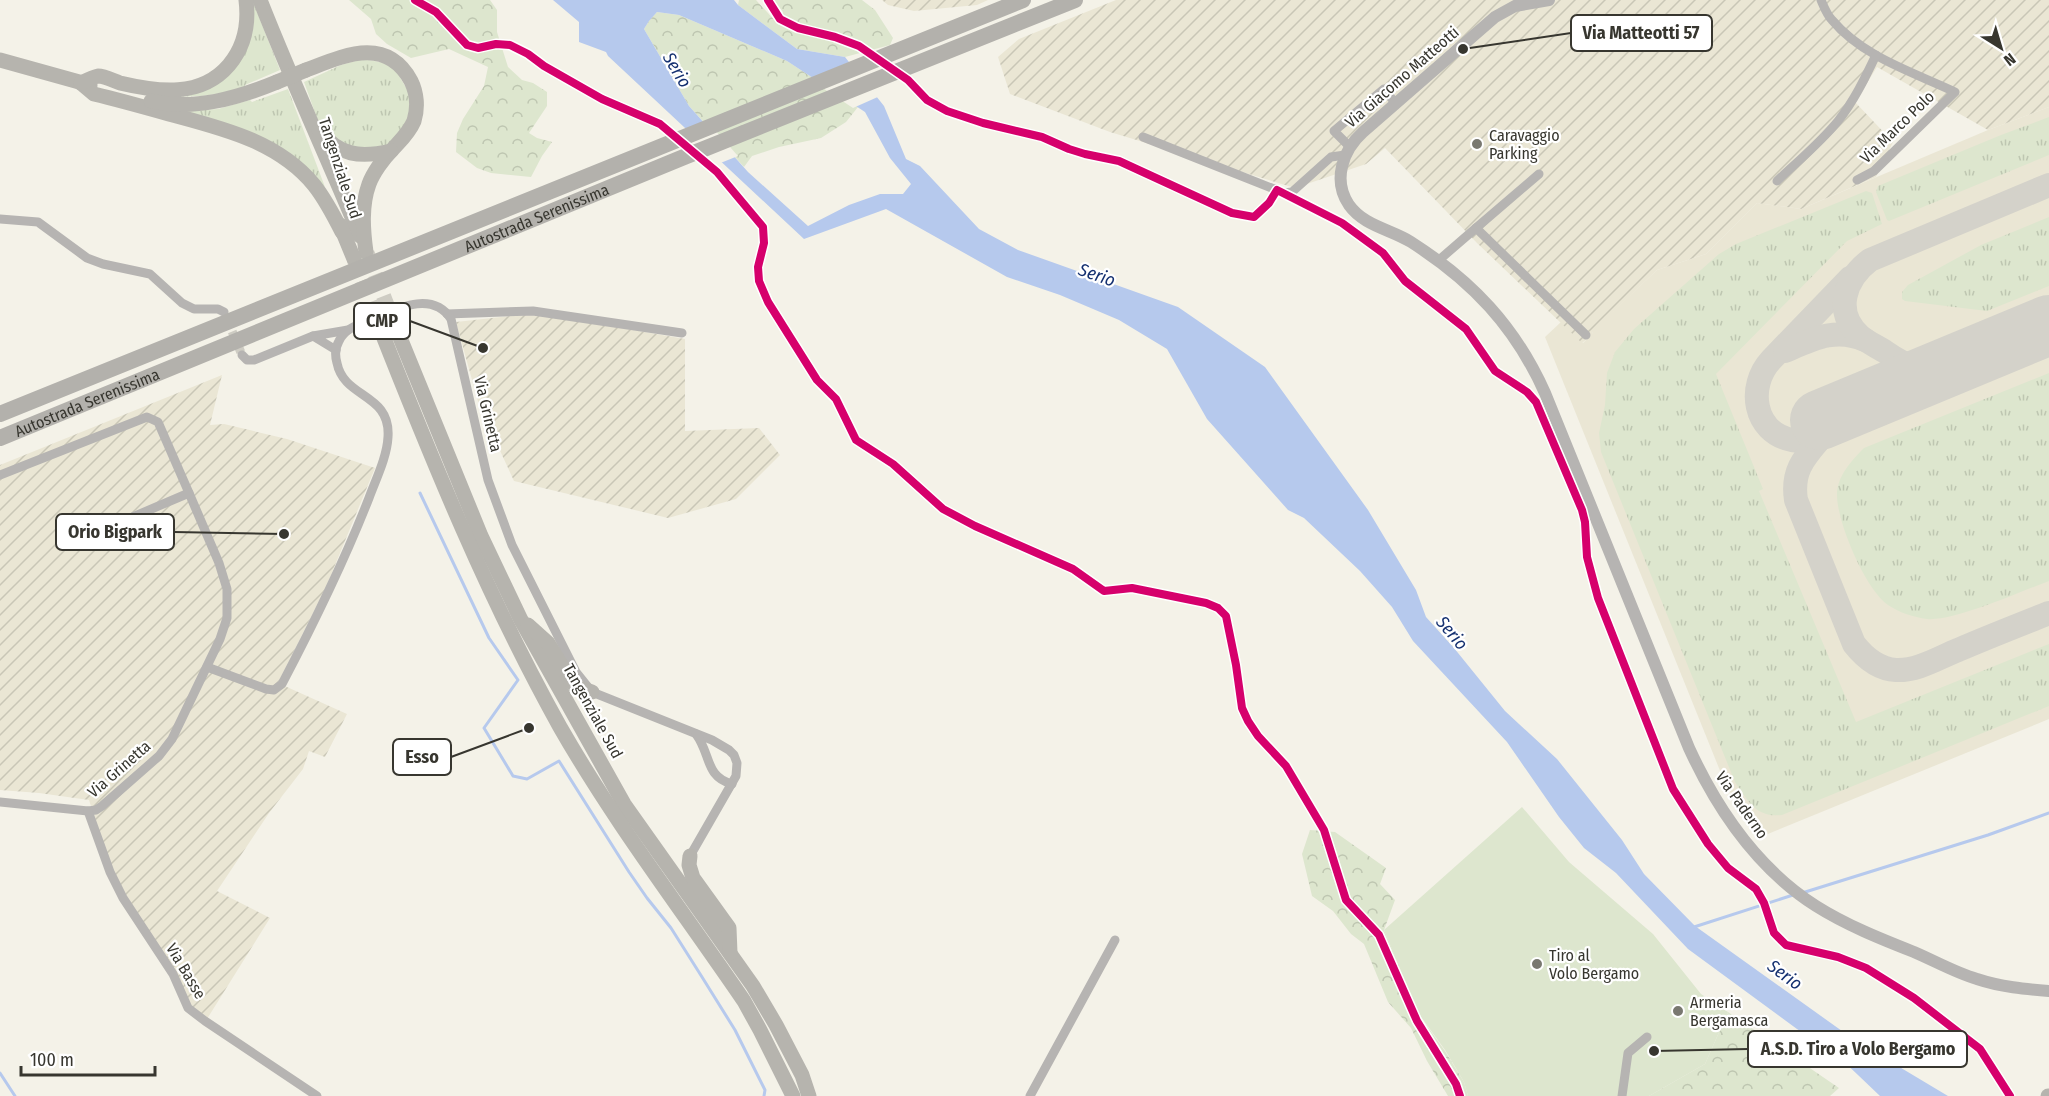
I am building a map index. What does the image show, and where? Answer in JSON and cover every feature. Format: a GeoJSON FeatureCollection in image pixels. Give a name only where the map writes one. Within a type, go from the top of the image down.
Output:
{"type":"FeatureCollection","features":[{"type":"Feature","properties":{"kind":"highway"},"geometry":{"type":"LineString","coordinates":[[81,83],[98,76],[136,86],[183,90],[206,83],[222,72],[237,55],[242,45],[248,16],[246,0]]}},
{"type":"Feature","properties":{"kind":"highway","name":"Tangenziale Sud"},"geometry":{"type":"LineString","coordinates":[[260,0],[295,88],[337,181],[360,256]]}},
{"type":"Feature","properties":{"kind":"highway","name":"Autostrada Serenissima"},"geometry":{"type":"LineString","coordinates":[[0,414],[1023,0]]}},
{"type":"Feature","properties":{"kind":"highway","name":"Autostrada Serenissima"},"geometry":{"type":"LineString","coordinates":[[0,438],[684,157],[1075,0]]}},
{"type":"Feature","properties":{"kind":"highway"},"geometry":{"type":"LineString","coordinates":[[0,60],[156,102],[183,104],[228,99],[252,92],[355,53],[382,54],[401,66],[413,85],[416,111],[409,131],[391,150],[373,176],[366,195],[360,256]]}},
{"type":"Feature","properties":{"kind":"highway"},"geometry":{"type":"LineString","coordinates":[[81,83],[94,94],[206,124],[240,135],[269,148],[287,160],[313,184],[325,200],[342,232]]}},
{"type":"Feature","properties":{"kind":"highway"},"geometry":{"type":"LineString","coordinates":[[295,88],[319,130],[337,148],[358,154],[379,154],[391,150]]}},
{"type":"Feature","properties":{"kind":"highway","name":"Tangenziale Sud"},"geometry":{"type":"LineString","coordinates":[[295,88],[342,232],[360,256]]}},
{"type":"Feature","properties":{"kind":"highway","name":"Tangenziale Sud"},"geometry":{"type":"LineString","coordinates":[[790,1094],[744,1001],[618,821],[561,727],[529,668],[466,537],[385,320],[521,620],[624,804],[753,986],[776,1024],[802,1075],[809,1096]]}},
{"type":"Feature","properties":{"kind":"highway"},"geometry":{"type":"LineString","coordinates":[[521,620],[548,643],[575,686],[592,692]]}},
{"type":"Feature","properties":{"kind":"highway"},"geometry":{"type":"LineString","coordinates":[[690,856],[689,865],[693,878],[729,928],[730,953]]}},
{"type":"Feature","properties":{"kind":"street","name":"Via Giacomo Matteotti"},"geometry":{"type":"LineString","coordinates":[[1143,136],[1284,193],[1292,192],[1331,158],[1347,151],[1363,132],[1495,17],[1515,6],[1549,0]]}},
{"type":"Feature","properties":{"kind":"street"},"geometry":{"type":"LineString","coordinates":[[1777,181],[1838,121],[1856,96],[1876,56],[1857,45],[1831,19],[1821,0]]}},
{"type":"Feature","properties":{"kind":"street","name":"Via Marco Polo"},"geometry":{"type":"LineString","coordinates":[[1857,180],[1874,171],[1955,92],[1876,56]]}},
{"type":"Feature","properties":{"kind":"street"},"geometry":{"type":"LineString","coordinates":[[1396,104],[1384,89],[1334,131],[1347,151],[1342,164],[1343,195],[1355,212],[1366,221],[1406,239],[1439,260],[1539,174]]}},
{"type":"Feature","properties":{"kind":"street"},"geometry":{"type":"LineString","coordinates":[[0,219],[34,221],[43,224],[87,258],[103,264],[150,274],[190,308],[218,309],[224,312]]}},
{"type":"Feature","properties":{"kind":"street"},"geometry":{"type":"LineString","coordinates":[[1476,228],[1586,335]]}},
{"type":"Feature","properties":{"kind":"street","name":"Via Paderno"},"geometry":{"type":"LineString","coordinates":[[1439,260],[1490,305],[1514,336],[1536,373],[1689,748],[1706,783],[1752,849],[1791,888],[1814,904],[1855,926],[1961,974],[2000,985],[2049,991]]}},
{"type":"Feature","properties":{"kind":"street"},"geometry":{"type":"LineString","coordinates":[[242,355],[247,360],[254,360],[313,336],[348,330],[412,304],[432,305],[447,314],[533,310],[682,333]]}},
{"type":"Feature","properties":{"kind":"street","name":"Via Grinetta"},"geometry":{"type":"LineString","coordinates":[[447,314],[451,319],[488,480],[512,545],[576,672],[592,692]]}},
{"type":"Feature","properties":{"kind":"street"},"geometry":{"type":"LineString","coordinates":[[207,667],[266,689],[274,690],[280,686],[330,590],[362,516],[384,459],[388,427],[385,416],[378,405],[349,385],[342,378],[338,369],[336,350],[338,342],[348,330]]}},
{"type":"Feature","properties":{"kind":"street"},"geometry":{"type":"LineString","coordinates":[[313,336],[336,350]]}},
{"type":"Feature","properties":{"kind":"street","name":"Via Grinetta"},"geometry":{"type":"LineString","coordinates":[[0,475],[147,417],[158,422],[219,563],[227,589],[227,618],[220,639],[172,739],[159,756],[96,810],[0,802]]}},
{"type":"Feature","properties":{"kind":"street"},"geometry":{"type":"LineString","coordinates":[[88,536],[189,493]]}},
{"type":"Feature","properties":{"kind":"street"},"geometry":{"type":"LineString","coordinates":[[592,692],[712,740],[734,755],[738,770],[732,784],[690,856]]}},
{"type":"Feature","properties":{"kind":"street"},"geometry":{"type":"LineString","coordinates":[[694,733],[704,747],[712,772],[717,778],[732,784]]}},
{"type":"Feature","properties":{"kind":"street","name":"Via Basse"},"geometry":{"type":"LineString","coordinates":[[88,811],[110,872],[123,898],[172,974],[188,1008],[317,1096]]}},
{"type":"Feature","properties":{"kind":"street"},"geometry":{"type":"LineString","coordinates":[[1030,1096],[1115,940]]}},
{"type":"Feature","properties":{"kind":"street"},"geometry":{"type":"LineString","coordinates":[[1622,1096],[1628,1053],[1647,1036]]}},
{"type":"Feature","properties":{"kind":"shaded area"},"geometry":{"type":"Polygon","coordinates":[[[882,0],[988,0],[977,5],[914,11],[888,5],[882,0]]]}},
{"type":"Feature","properties":{"kind":"shaded area"},"geometry":{"type":"Polygon","coordinates":[[[1116,0],[2049,0],[2049,107],[1988,130],[1877,67],[1855,102],[1893,142],[1876,177],[1801,209],[1757,203],[1706,254],[1657,270],[1582,343],[1477,243],[1385,148],[1366,164],[1295,188],[1110,132],[1010,94],[998,57],[1019,39],[1116,0]]]}},
{"type":"Feature","properties":{"kind":"shaded area"},"geometry":{"type":"Polygon","coordinates":[[[2049,107],[2049,719],[1763,836],[1727,788],[1545,337],[1561,322],[1583,343],[1593,333],[1591,332],[1657,270],[1706,254],[1757,203],[1801,209],[1988,130],[2049,107]]]}},
{"type":"Feature","properties":{"kind":"shaded area"},"geometry":{"type":"Polygon","coordinates":[[[536,313],[685,339],[685,431],[759,428],[780,455],[736,499],[668,518],[514,481],[479,405],[456,322],[536,313]]]}},
{"type":"Feature","properties":{"kind":"shaded area"},"geometry":{"type":"Polygon","coordinates":[[[222,375],[210,425],[224,424],[287,439],[375,468],[326,587],[278,683],[347,714],[325,757],[309,751],[303,769],[269,813],[217,891],[270,918],[207,1019],[191,1005],[112,871],[89,800],[0,790],[0,465],[222,375]]]}},
{"type":"Feature","properties":{"kind":"green space"},"geometry":{"type":"Polygon","coordinates":[[[349,0],[490,0],[497,10],[497,32],[508,67],[522,80],[533,83],[547,92],[547,106],[529,133],[552,142],[531,177],[491,173],[477,168],[456,152],[457,133],[484,86],[488,67],[449,49],[411,58],[387,44],[376,34],[371,19],[349,0]]]}},
{"type":"Feature","properties":{"kind":"green space"},"geometry":{"type":"Polygon","coordinates":[[[739,0],[756,0],[779,25],[783,12],[774,0],[862,0],[875,10],[893,38],[890,45],[845,57],[797,49],[738,5],[739,0]]]}},
{"type":"Feature","properties":{"kind":"green space"},"geometry":{"type":"Polygon","coordinates":[[[253,2],[280,70],[245,85],[245,88],[210,95],[174,96],[225,75],[253,2]]]}},
{"type":"Feature","properties":{"kind":"green space"},"geometry":{"type":"Polygon","coordinates":[[[657,12],[679,15],[787,61],[858,107],[846,122],[821,138],[779,147],[752,156],[744,167],[689,106],[644,29],[657,12]]]}},
{"type":"Feature","properties":{"kind":"green space"},"geometry":{"type":"Polygon","coordinates":[[[363,59],[385,63],[395,69],[408,91],[411,106],[404,128],[386,146],[356,151],[324,131],[304,82],[341,65],[363,59]]]}},
{"type":"Feature","properties":{"kind":"green space"},"geometry":{"type":"Polygon","coordinates":[[[288,89],[325,187],[315,178],[183,111],[218,109],[250,100],[252,102],[288,89]]]}},
{"type":"Feature","properties":{"kind":"green space"},"geometry":{"type":"Polygon","coordinates":[[[2049,117],[2049,155],[1887,220],[1876,192],[1878,186],[2049,117]]]}},
{"type":"Feature","properties":{"kind":"green space"},"geometry":{"type":"Polygon","coordinates":[[[1866,191],[1872,193],[1882,224],[1847,241],[1716,374],[1763,489],[1759,491],[1856,722],[2049,644],[2049,706],[1782,815],[1766,814],[1754,807],[1735,782],[1601,452],[1599,433],[1605,405],[1607,373],[1615,352],[1634,329],[1719,254],[1736,244],[1866,191]]]}},
{"type":"Feature","properties":{"kind":"green space"},"geometry":{"type":"Polygon","coordinates":[[[2049,217],[2049,286],[1987,311],[1902,299],[1902,292],[1908,285],[1981,245],[2049,217]]]}},
{"type":"Feature","properties":{"kind":"green space"},"geometry":{"type":"Polygon","coordinates":[[[2049,373],[2049,581],[1970,611],[1939,619],[1912,616],[1888,605],[1870,585],[1854,554],[1842,521],[1837,495],[1846,469],[1864,448],[2049,373]]]}},
{"type":"Feature","properties":{"kind":"green space","name":"Tiro al Volo Bergamo"},"geometry":{"type":"Polygon","coordinates":[[[1522,807],[1569,862],[1653,934],[1701,994],[1728,1012],[1705,1064],[1649,1096],[1468,1096],[1464,1082],[1445,1050],[1419,1014],[1384,930],[1522,807]]]}},
{"type":"Feature","properties":{"kind":"green space"},"geometry":{"type":"Polygon","coordinates":[[[1310,830],[1335,832],[1386,868],[1380,884],[1395,900],[1384,930],[1422,1019],[1464,1082],[1468,1096],[1448,1096],[1411,1028],[1388,1002],[1364,944],[1351,934],[1333,911],[1312,896],[1302,854],[1310,830]]]}},
{"type":"Feature","properties":{"kind":"green space"},"geometry":{"type":"Polygon","coordinates":[[[1728,1012],[1839,1088],[1830,1096],[1649,1096],[1705,1064],[1728,1012]]]}},
{"type":"Feature","properties":{"kind":"water"},"geometry":{"type":"Polygon","coordinates":[[[553,0],[734,0],[797,49],[845,57],[884,106],[906,159],[920,166],[979,229],[1018,250],[1178,307],[1265,367],[1368,510],[1416,590],[1426,617],[1505,711],[1557,759],[1622,840],[1644,874],[1695,926],[1856,1041],[1948,1096],[1880,1096],[1837,1055],[1797,1029],[1688,949],[1616,873],[1584,848],[1559,817],[1507,742],[1413,641],[1392,607],[1360,571],[1304,518],[1288,510],[1207,419],[1167,349],[1119,320],[1060,295],[1007,277],[886,209],[804,239],[606,52],[579,42],[579,22],[553,0]],[[657,12],[644,29],[689,106],[748,172],[808,226],[849,205],[880,194],[903,194],[911,184],[890,158],[865,112],[787,61],[679,15],[657,12]]]}},
{"type":"Feature","properties":{"kind":"pier"},"geometry":{"type":"Polygon","coordinates":[[[852,61],[880,96],[853,108],[809,79],[852,61]]]}},
{"type":"Feature","properties":{"kind":"pier"},"geometry":{"type":"Polygon","coordinates":[[[707,121],[738,156],[718,164],[684,131],[707,121]]]}},
{"type":"Feature","properties":{"kind":"waterway"},"geometry":{"type":"LineString","coordinates":[[420,493],[489,638],[518,680],[484,728],[513,776],[527,779],[559,761],[629,872],[671,928],[735,1030],[765,1090],[764,1096]]}},
{"type":"Feature","properties":{"kind":"waterway"},"geometry":{"type":"LineString","coordinates":[[1802,893],[1988,835],[2049,813]]}},
{"type":"Feature","properties":{"kind":"waterway"},"geometry":{"type":"LineString","coordinates":[[1694,927],[1793,895]]}},
{"type":"Feature","properties":{"kind":"waterway"},"geometry":{"type":"LineString","coordinates":[[0,1073],[15,1096]]}},
{"type":"Feature","properties":{"kind":"taxiway"},"geometry":{"type":"LineString","coordinates":[[1945,367],[1924,369],[1913,367],[1860,336],[1852,327],[1845,306],[1849,286],[1854,277],[1870,260],[2049,185]]}},
{"type":"Feature","properties":{"kind":"taxiway"},"geometry":{"type":"LineString","coordinates":[[1850,278],[1763,371],[1757,395],[1758,407],[1769,428],[1792,440],[1812,439],[1820,436],[1847,413],[1924,382]]}},
{"type":"Feature","properties":{"kind":"taxiway"},"geometry":{"type":"LineString","coordinates":[[1785,351],[1825,336],[1844,335],[1865,340]]}},
{"type":"Feature","properties":{"kind":"taxiway"},"geometry":{"type":"LineString","coordinates":[[1826,432],[1798,470],[1796,500],[1854,644],[1867,658],[1889,669],[1904,670],[1928,663],[2049,613]]}},
{"type":"Feature","properties":{"kind":"runway"},"geometry":{"type":"LineString","coordinates":[[1820,420],[2049,325]]}},
{"type":"Feature","properties":{"kind":"tunnel"},"geometry":{"type":"LineString","coordinates":[[367,253],[392,318]]}},
{"type":"Feature","properties":{"kind":"tunnel"},"geometry":{"type":"LineString","coordinates":[[354,259],[378,323]]}},
{"type":"Feature","properties":{"kind":"tunnel"},"geometry":{"type":"LineString","coordinates":[[227,319],[242,355]]}},
{"type":"Feature","properties":{"kind":"cycle path"},"geometry":{"type":"LineString","coordinates":[[415,0],[436,12],[467,45],[478,48],[496,44],[510,45],[602,99],[660,124],[717,172],[763,227],[764,243],[758,267],[759,281],[768,302],[817,380],[836,399],[856,440],[893,464],[943,509],[975,526],[1073,569],[1104,591],[1132,588],[1206,603],[1218,608],[1226,616],[1242,708],[1248,721],[1258,736],[1286,766],[1324,830],[1346,900],[1379,935],[1417,1021],[1456,1084],[1460,1096]]}},
{"type":"Feature","properties":{"kind":"cycle path"},"geometry":{"type":"LineString","coordinates":[[768,0],[780,19],[798,28],[835,37],[859,46],[908,80],[927,100],[947,111],[983,123],[1042,137],[1085,154],[1119,161],[1232,213],[1254,217],[1269,203],[1277,190],[1342,223],[1383,253],[1405,281],[1466,329],[1495,371],[1527,392],[1536,402],[1582,510],[1587,557],[1598,598],[1673,789],[1708,844],[1728,868],[1756,889],[1764,903],[1774,933],[1786,945],[1838,957],[1866,968],[1914,998],[1980,1049],[2010,1096]]}},
{"type":"Feature","properties":{"kind":"place","name":"Via Matteotti 57"},"geometry":{"type":"Point","coordinates":[1463,49]}},
{"type":"Feature","properties":{"kind":"place","name":"Caravaggio Parking"},"geometry":{"type":"Point","coordinates":[1477,144]}},
{"type":"Feature","properties":{"kind":"place","name":"CMP"},"geometry":{"type":"Point","coordinates":[483,348]}},
{"type":"Feature","properties":{"kind":"place","name":"Orio Bigpark"},"geometry":{"type":"Point","coordinates":[284,534]}},
{"type":"Feature","properties":{"kind":"place","name":"Esso"},"geometry":{"type":"Point","coordinates":[529,728]}},
{"type":"Feature","properties":{"kind":"place","name":"Tiro al Volo Bergamo"},"geometry":{"type":"Point","coordinates":[1537,964]}},
{"type":"Feature","properties":{"kind":"place","name":"Armeria Bergamasca"},"geometry":{"type":"Point","coordinates":[1678,1011]}},
{"type":"Feature","properties":{"kind":"place","name":"A.S.D. Tiro a Volo Bergamo"},"geometry":{"type":"Point","coordinates":[1654,1051]}},
{"type":"Feature","properties":{"kind":"water label","name":"Serio"},"geometry":{"type":"Point","coordinates":[677,70]}},
{"type":"Feature","properties":{"kind":"water label","name":"Serio"},"geometry":{"type":"Point","coordinates":[1097,275]}},
{"type":"Feature","properties":{"kind":"water label","name":"Serio"},"geometry":{"type":"Point","coordinates":[1452,633]}},
{"type":"Feature","properties":{"kind":"water label","name":"Serio"},"geometry":{"type":"Point","coordinates":[1785,975]}}]}
